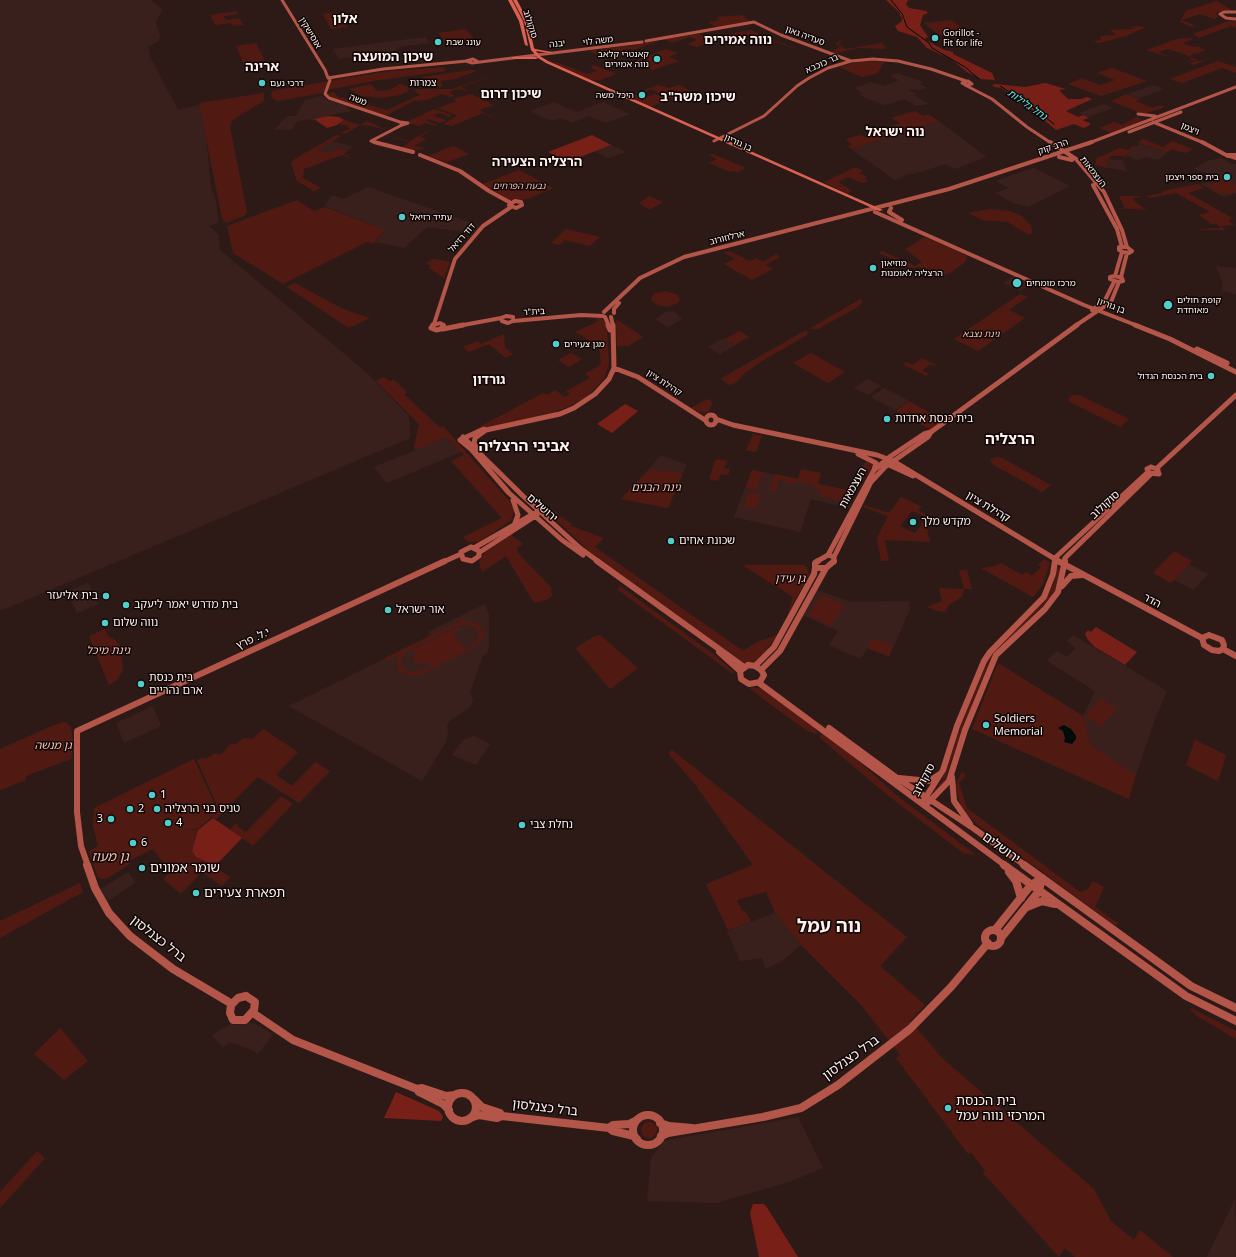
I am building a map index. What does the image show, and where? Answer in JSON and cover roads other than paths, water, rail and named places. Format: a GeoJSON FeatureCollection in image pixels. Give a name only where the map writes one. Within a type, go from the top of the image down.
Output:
{"type":"FeatureCollection","features":[{"type":"Feature","properties":{"kind":"main road","name":"סוקולוב"},"geometry":{"type":"LineString","coordinates":[[516,0],[526,21],[535,54]]}},
{"type":"Feature","properties":{"kind":"main road","name":"סוקולוב"},"geometry":{"type":"LineString","coordinates":[[509,2],[521,20],[535,54]]}},
{"type":"Feature","properties":{"kind":"main road"},"geometry":{"type":"LineString","coordinates":[[513,58],[550,52]]}},
{"type":"Feature","properties":{"kind":"main road"},"geometry":{"type":"LineString","coordinates":[[523,55],[535,54]]}},
{"type":"Feature","properties":{"kind":"main road","name":"בן גוריון"},"geometry":{"type":"LineString","coordinates":[[535,54],[584,79],[711,135],[870,210],[877,210]]}},
{"type":"Feature","properties":{"kind":"main road","name":"בן גוריון"},"geometry":{"type":"LineString","coordinates":[[535,54],[591,86],[726,142],[877,210]]}},
{"type":"Feature","properties":{"kind":"main road"},"geometry":{"type":"LineString","coordinates":[[584,79],[602,82],[610,91]]}},
{"type":"Feature","properties":{"kind":"street","name":"אוסישקין"},"geometry":{"type":"LineString","coordinates":[[282,0],[326,74],[333,79]]}},
{"type":"Feature","properties":{"kind":"street"},"geometry":{"type":"LineString","coordinates":[[1236,12],[1224,12],[1220,14],[1224,17],[1236,19]]}},
{"type":"Feature","properties":{"kind":"street","name":"סעדיה גאון"},"geometry":{"type":"LineString","coordinates":[[640,41],[655,40],[754,22],[781,35],[851,61]]}},
{"type":"Feature","properties":{"kind":"street","name":"משה לוי"},"geometry":{"type":"LineString","coordinates":[[535,54],[640,41]]}},
{"type":"Feature","properties":{"kind":"street","name":"יבנה"},"geometry":{"type":"LineString","coordinates":[[550,52],[640,41]]}},
{"type":"Feature","properties":{"kind":"street"},"geometry":{"type":"LineString","coordinates":[[477,61],[523,55]]}},
{"type":"Feature","properties":{"kind":"street"},"geometry":{"type":"LineString","coordinates":[[326,74],[333,79],[403,68],[513,58]]}},
{"type":"Feature","properties":{"kind":"street","name":"בר כוכבא"},"geometry":{"type":"LineString","coordinates":[[718,139],[764,116],[797,86],[828,68],[851,61],[873,59],[898,61],[931,69],[954,78],[976,89],[1005,108],[1027,127],[1067,154]]}},
{"type":"Feature","properties":{"kind":"street","name":"משה"},"geometry":{"type":"LineString","coordinates":[[333,79],[325,94],[329,98],[401,123],[371,141],[413,152],[413,155],[420,155],[460,171],[511,205]]}},
{"type":"Feature","properties":{"kind":"street","name":"בר כוכבא"},"geometry":{"type":"LineString","coordinates":[[964,83],[971,82],[976,89]]}},
{"type":"Feature","properties":{"kind":"street","name":"הרב קוק"},"geometry":{"type":"LineString","coordinates":[[877,210],[890,209],[941,195],[1060,158],[1149,120],[1236,87]]}},
{"type":"Feature","properties":{"kind":"street","name":"הרב קוק"},"geometry":{"type":"LineString","coordinates":[[877,210],[1067,154],[1155,123],[1236,91]]}},
{"type":"Feature","properties":{"kind":"street"},"geometry":{"type":"LineString","coordinates":[[1138,114],[1153,116],[1170,112]]}},
{"type":"Feature","properties":{"kind":"street","name":"ויצמן"},"geometry":{"type":"LineString","coordinates":[[1149,120],[1235,157]]}},
{"type":"Feature","properties":{"kind":"street"},"geometry":{"type":"LineString","coordinates":[[1162,120],[1162,124],[1165,127]]}},
{"type":"Feature","properties":{"kind":"street"},"geometry":{"type":"LineString","coordinates":[[1148,125],[1165,127]]}},
{"type":"Feature","properties":{"kind":"street","name":"ויצמן"},"geometry":{"type":"LineString","coordinates":[[1219,150],[1228,156],[1229,154],[1235,157]]}},
{"type":"Feature","properties":{"kind":"street","name":"העצמאות"},"geometry":{"type":"LineString","coordinates":[[1067,154],[1098,192],[1117,229],[1124,250]]}},
{"type":"Feature","properties":{"kind":"street","name":"העצמאות"},"geometry":{"type":"LineString","coordinates":[[1067,154],[1080,163],[1104,192],[1122,230],[1124,250]]}},
{"type":"Feature","properties":{"kind":"street"},"geometry":{"type":"LineString","coordinates":[[1060,158],[1072,160]]}},
{"type":"Feature","properties":{"kind":"street","name":"דוד רזיאל"},"geometry":{"type":"LineString","coordinates":[[443,326],[433,330],[431,327],[438,316],[454,259],[474,235],[490,220],[511,205]]}},
{"type":"Feature","properties":{"kind":"street","name":"בן גוריון"},"geometry":{"type":"LineString","coordinates":[[890,209],[902,220]]}},
{"type":"Feature","properties":{"kind":"street","name":"ארלוזורוב"},"geometry":{"type":"LineString","coordinates":[[604,314],[640,278],[684,257],[870,210]]}},
{"type":"Feature","properties":{"kind":"street","name":"ארלוזורוב"},"geometry":{"type":"LineString","coordinates":[[612,315],[614,309],[639,283],[654,274],[687,259],[877,210]]}},
{"type":"Feature","properties":{"kind":"street","name":"בן גוריון"},"geometry":{"type":"LineString","coordinates":[[877,210],[951,241],[979,256],[987,256],[1098,308],[1166,334],[1234,367]]}},
{"type":"Feature","properties":{"kind":"street","name":"בן גוריון"},"geometry":{"type":"LineString","coordinates":[[877,210],[941,241],[979,256],[1160,335],[1236,372]]}},
{"type":"Feature","properties":{"kind":"street","name":"בן גוריון"},"geometry":{"type":"LineString","coordinates":[[941,241],[951,241]]}},
{"type":"Feature","properties":{"kind":"street"},"geometry":{"type":"LineString","coordinates":[[1115,276],[1124,250]]}},
{"type":"Feature","properties":{"kind":"street"},"geometry":{"type":"LineString","coordinates":[[1120,277],[1115,276],[1110,278],[1117,282],[1123,281],[1120,277],[1124,250]]}},
{"type":"Feature","properties":{"kind":"street","name":"העצמאות"},"geometry":{"type":"LineString","coordinates":[[831,556],[877,471],[899,454],[928,437],[931,432],[1098,308],[1111,302],[1117,282]]}},
{"type":"Feature","properties":{"kind":"street"},"geometry":{"type":"LineString","coordinates":[[463,438],[478,430],[558,412],[573,406],[592,393],[606,379],[611,368],[610,330],[604,314]]}},
{"type":"Feature","properties":{"kind":"street","name":"בית\"ר"},"geometry":{"type":"LineString","coordinates":[[513,319],[604,314],[612,315]]}},
{"type":"Feature","properties":{"kind":"street"},"geometry":{"type":"LineString","coordinates":[[605,384],[614,368],[614,329],[612,315]]}},
{"type":"Feature","properties":{"kind":"street"},"geometry":{"type":"LineString","coordinates":[[438,316],[443,326],[459,326],[501,320],[508,316],[513,319]]}},
{"type":"Feature","properties":{"kind":"street"},"geometry":{"type":"LineString","coordinates":[[501,320],[506,323],[513,319]]}},
{"type":"Feature","properties":{"kind":"street"},"geometry":{"type":"LineString","coordinates":[[1201,355],[1234,367]]}},
{"type":"Feature","properties":{"kind":"street","name":"קהילת ציון"},"geometry":{"type":"LineString","coordinates":[[614,368],[638,376],[691,411],[706,418],[709,424],[715,421],[852,451],[877,455],[888,462]]}},
{"type":"Feature","properties":{"kind":"street"},"geometry":{"type":"LineString","coordinates":[[463,438],[486,430],[567,412],[589,399],[616,374],[626,373]]}},
{"type":"Feature","properties":{"kind":"street"},"geometry":{"type":"LineString","coordinates":[[1149,473],[1158,474],[1157,468],[1236,395]]}},
{"type":"Feature","properties":{"kind":"street"},"geometry":{"type":"LineString","coordinates":[[477,449],[474,443],[475,438],[486,430]]}},
{"type":"Feature","properties":{"kind":"street","name":"ירושלים"},"geometry":{"type":"LineString","coordinates":[[463,438],[477,449],[580,548],[620,579]]}},
{"type":"Feature","properties":{"kind":"street","name":"ירושלים"},"geometry":{"type":"LineString","coordinates":[[463,438],[509,493],[562,540],[694,631],[742,669]]}},
{"type":"Feature","properties":{"kind":"street"},"geometry":{"type":"LineString","coordinates":[[852,451],[876,463],[877,471],[890,468],[902,468],[899,462],[899,454],[877,455]]}},
{"type":"Feature","properties":{"kind":"street","name":"קהילת ציון"},"geometry":{"type":"LineString","coordinates":[[852,451],[902,468],[1063,563]]}},
{"type":"Feature","properties":{"kind":"street","name":"סוקולוב"},"geometry":{"type":"LineString","coordinates":[[928,799],[943,770],[958,726],[984,660],[990,652],[1041,601],[1050,585],[1055,559],[1149,473]]}},
{"type":"Feature","properties":{"kind":"street","name":"סוקולוב"},"geometry":{"type":"LineString","coordinates":[[923,805],[949,781],[965,730],[996,655],[1045,608],[1058,592],[1063,575],[1063,563],[1065,558],[1149,473]]}},
{"type":"Feature","properties":{"kind":"street"},"geometry":{"type":"LineString","coordinates":[[509,493],[517,509],[518,515],[516,525]]}},
{"type":"Feature","properties":{"kind":"street"},"geometry":{"type":"LineString","coordinates":[[540,511],[474,548],[466,548],[461,554],[465,560],[475,560],[479,556],[480,552],[516,525],[534,522],[547,527]]}},
{"type":"Feature","properties":{"kind":"street"},"geometry":{"type":"LineString","coordinates":[[474,548],[480,552]]}},
{"type":"Feature","properties":{"kind":"street","name":"י.ל. פרץ"},"geometry":{"type":"LineString","coordinates":[[77,731],[461,554]]}},
{"type":"Feature","properties":{"kind":"street"},"geometry":{"type":"LineString","coordinates":[[755,666],[761,670],[764,675],[760,682],[749,684],[743,681],[740,677],[742,669],[755,666],[774,647],[814,574],[816,563],[831,556],[834,562],[826,568],[778,655],[761,670]]}},
{"type":"Feature","properties":{"kind":"street","name":"י.ל. פרץ"},"geometry":{"type":"LineString","coordinates":[[437,564],[452,560],[465,560]]}},
{"type":"Feature","properties":{"kind":"street","name":"הדר"},"geometry":{"type":"LineString","coordinates":[[1063,563],[1093,579]]}},
{"type":"Feature","properties":{"kind":"street","name":"הדר"},"geometry":{"type":"LineString","coordinates":[[1063,563],[1202,638]]}},
{"type":"Feature","properties":{"kind":"street"},"geometry":{"type":"LineString","coordinates":[[815,568],[826,568]]}},
{"type":"Feature","properties":{"kind":"street"},"geometry":{"type":"LineString","coordinates":[[1058,592],[1071,576],[1084,575]]}},
{"type":"Feature","properties":{"kind":"street"},"geometry":{"type":"LineString","coordinates":[[1223,649],[1223,643],[1216,637],[1206,635],[1202,638],[1204,645],[1209,649],[1216,651],[1223,649],[1236,656]]}},
{"type":"Feature","properties":{"kind":"street","name":"ירושלים"},"geometry":{"type":"LineString","coordinates":[[760,682],[897,778],[973,828],[1191,986],[1236,1008]]}},
{"type":"Feature","properties":{"kind":"street","name":"ירושלים"},"geometry":{"type":"LineString","coordinates":[[760,682],[1039,891],[1186,996],[1201,1005],[1236,1021]]}},
{"type":"Feature","properties":{"kind":"street","name":"ברל כצנלסון"},"geometry":{"type":"LineString","coordinates":[[77,731],[77,812],[81,846],[94,888],[109,913],[130,936],[173,969],[232,1004]]}},
{"type":"Feature","properties":{"kind":"street"},"geometry":{"type":"LineString","coordinates":[[897,778],[928,781],[934,779],[943,770]]}},
{"type":"Feature","properties":{"kind":"street"},"geometry":{"type":"LineString","coordinates":[[952,773],[952,791],[954,801],[973,828]]}},
{"type":"Feature","properties":{"kind":"street"},"geometry":{"type":"LineString","coordinates":[[993,857],[1015,879],[1020,890],[1020,898]]}},
{"type":"Feature","properties":{"kind":"street"},"geometry":{"type":"LineString","coordinates":[[995,930],[1001,938],[1039,891],[1042,878]]}},
{"type":"Feature","properties":{"kind":"street","name":"ברל כצנלסון"},"geometry":{"type":"LineString","coordinates":[[1001,938],[1001,943],[996,946],[988,943],[984,938],[984,933],[990,930],[995,930],[1031,884],[1042,878]]}},
{"type":"Feature","properties":{"kind":"street"},"geometry":{"type":"LineString","coordinates":[[1024,908],[1042,902],[1060,905]]}},
{"type":"Feature","properties":{"kind":"street","name":"ברל כצנלסון"},"geometry":{"type":"LineString","coordinates":[[253,1013],[274,1029],[300,1043],[417,1089],[419,1092],[443,1104],[449,1110],[451,1116],[457,1121],[479,1115],[497,1118],[502,1116],[609,1128],[613,1131],[634,1136],[644,1144],[652,1145],[656,1143],[661,1136],[668,1133],[764,1117],[801,1108],[838,1085],[913,1027],[951,987],[988,943]]}},
{"type":"Feature","properties":{"kind":"street"},"geometry":{"type":"LineString","coordinates":[[242,997],[250,997],[255,1002],[253,1013],[245,1020],[237,1021],[231,1017],[230,1013],[232,1004],[242,997]]}},
{"type":"Feature","properties":{"kind":"street","name":"ברל כצנלסון"},"geometry":{"type":"LineString","coordinates":[[417,1089],[422,1088],[446,1096],[465,1092],[473,1096],[482,1107],[500,1113],[502,1116]]}},
{"type":"Feature","properties":{"kind":"street"},"geometry":{"type":"LineString","coordinates":[[449,1110],[450,1102],[455,1095]]}},
{"type":"Feature","properties":{"kind":"street"},"geometry":{"type":"LineString","coordinates":[[470,1118],[475,1110],[475,1100]]}},
{"type":"Feature","properties":{"kind":"street","name":"ברל כצנלסון"},"geometry":{"type":"LineString","coordinates":[[609,1128],[613,1125],[629,1124],[642,1116],[649,1114],[656,1117],[660,1123],[669,1126],[693,1128]]}},
{"type":"Feature","properties":{"kind":"street"},"geometry":{"type":"LineString","coordinates":[[637,1120],[634,1128],[637,1139]]}},
{"type":"Feature","properties":{"kind":"street"},"geometry":{"type":"LineString","coordinates":[[660,1123],[661,1136]]}},
{"type":"Feature","properties":{"kind":"waterway","name":"נחל גלילות"},"geometry":{"type":"LineString","coordinates":[[891,0],[903,15],[903,18]]}},
{"type":"Feature","properties":{"kind":"waterway","name":"נחל גלילות"},"geometry":{"type":"LineString","coordinates":[[904,19],[907,27],[929,43],[932,48],[965,67],[979,79]]}},
{"type":"Feature","properties":{"kind":"waterway","name":"נחל גלילות"},"geometry":{"type":"LineString","coordinates":[[1000,86],[1027,103],[1054,124]]}},
{"type":"Feature","properties":{"kind":"place","name":"Gorillot - Fit for life"},"geometry":{"type":"Point","coordinates":[935,38]}},
{"type":"Feature","properties":{"kind":"place","name":"עונג שבת"},"geometry":{"type":"Point","coordinates":[438,42]}},
{"type":"Feature","properties":{"kind":"place","name":"קאנטרי קלאב נווה אמירים"},"geometry":{"type":"Point","coordinates":[657,59]}},
{"type":"Feature","properties":{"kind":"place","name":"דרכי נעם"},"geometry":{"type":"Point","coordinates":[262,83]}},
{"type":"Feature","properties":{"kind":"place","name":"היכל משה"},"geometry":{"type":"Point","coordinates":[642,95]}},
{"type":"Feature","properties":{"kind":"place","name":"בית ספר ויצמן"},"geometry":{"type":"Point","coordinates":[1227,177]}},
{"type":"Feature","properties":{"kind":"place","name":"עתיד רזיאל"},"geometry":{"type":"Point","coordinates":[402,217]}},
{"type":"Feature","properties":{"kind":"place","name":"מוזיאון הרצליה לאומנות"},"geometry":{"type":"Point","coordinates":[873,268]}},
{"type":"Feature","properties":{"kind":"place","name":"מרכז מומחים"},"geometry":{"type":"Point","coordinates":[1017,283]}},
{"type":"Feature","properties":{"kind":"place","name":"קופת חולים מאוחדת"},"geometry":{"type":"Point","coordinates":[1168,305]}},
{"type":"Feature","properties":{"kind":"place","name":"מגן צעירים"},"geometry":{"type":"Point","coordinates":[556,344]}},
{"type":"Feature","properties":{"kind":"place","name":"בית הכנסת הגדול"},"geometry":{"type":"Point","coordinates":[1211,376]}},
{"type":"Feature","properties":{"kind":"place","name":"בית כנסת אחדות"},"geometry":{"type":"Point","coordinates":[887,419]}},
{"type":"Feature","properties":{"kind":"place","name":"מקדש מלך"},"geometry":{"type":"Point","coordinates":[913,522]}},
{"type":"Feature","properties":{"kind":"place","name":"שכונת אחים"},"geometry":{"type":"Point","coordinates":[671,541]}},
{"type":"Feature","properties":{"kind":"place","name":"בית אליעזר"},"geometry":{"type":"Point","coordinates":[106,596]}},
{"type":"Feature","properties":{"kind":"place","name":"בית מדרש יאמר ליעקב"},"geometry":{"type":"Point","coordinates":[126,605]}},
{"type":"Feature","properties":{"kind":"place","name":"אור ישראל"},"geometry":{"type":"Point","coordinates":[388,610]}},
{"type":"Feature","properties":{"kind":"place","name":"נווה שלום"},"geometry":{"type":"Point","coordinates":[105,623]}},
{"type":"Feature","properties":{"kind":"place","name":"בית כנסת ארם נהריים"},"geometry":{"type":"Point","coordinates":[141,684]}},
{"type":"Feature","properties":{"kind":"place","name":"Soldiers Memorial"},"geometry":{"type":"Point","coordinates":[986,725]}},
{"type":"Feature","properties":{"kind":"place","name":"1"},"geometry":{"type":"Point","coordinates":[152,795]}},
{"type":"Feature","properties":{"kind":"place","name":"2"},"geometry":{"type":"Point","coordinates":[130,809]}},
{"type":"Feature","properties":{"kind":"place","name":"טניס בני הרצליה"},"geometry":{"type":"Point","coordinates":[157,809]}},
{"type":"Feature","properties":{"kind":"place","name":"3"},"geometry":{"type":"Point","coordinates":[111,819]}},
{"type":"Feature","properties":{"kind":"place","name":"4"},"geometry":{"type":"Point","coordinates":[168,823]}},
{"type":"Feature","properties":{"kind":"place","name":"נחלת צבי"},"geometry":{"type":"Point","coordinates":[522,825]}},
{"type":"Feature","properties":{"kind":"place","name":"6"},"geometry":{"type":"Point","coordinates":[133,843]}},
{"type":"Feature","properties":{"kind":"place","name":"שומר אמונים"},"geometry":{"type":"Point","coordinates":[142,868]}},
{"type":"Feature","properties":{"kind":"place","name":"תפארת צעירים"},"geometry":{"type":"Point","coordinates":[196,893]}},
{"type":"Feature","properties":{"kind":"place","name":"בית הכנסת המרכזי נווה עמל"},"geometry":{"type":"Point","coordinates":[948,1108]}},
{"type":"Feature","properties":{"kind":"district","name":"אלון"},"geometry":{"type":"Point","coordinates":[345,19]}},
{"type":"Feature","properties":{"kind":"district","name":"נווה אמירים"},"geometry":{"type":"Point","coordinates":[738,40]}},
{"type":"Feature","properties":{"kind":"district","name":"שיכון המועצה"},"geometry":{"type":"Point","coordinates":[393,57]}},
{"type":"Feature","properties":{"kind":"district","name":"ארינה"},"geometry":{"type":"Point","coordinates":[262,67]}},
{"type":"Feature","properties":{"kind":"district","name":"צמרות"},"geometry":{"type":"Point","coordinates":[423,83]}},
{"type":"Feature","properties":{"kind":"district","name":"שיכון דרום"},"geometry":{"type":"Point","coordinates":[511,94]}},
{"type":"Feature","properties":{"kind":"district","name":"שיכון משה\"ב"},"geometry":{"type":"Point","coordinates":[698,97]}},
{"type":"Feature","properties":{"kind":"district","name":"נוה ישראל"},"geometry":{"type":"Point","coordinates":[895,132]}},
{"type":"Feature","properties":{"kind":"district","name":"הרצליה הצעירה"},"geometry":{"type":"Point","coordinates":[537,162]}},
{"type":"Feature","properties":{"kind":"district","name":"גורדון"},"geometry":{"type":"Point","coordinates":[489,380]}},
{"type":"Feature","properties":{"kind":"district","name":"הרצליה"},"geometry":{"type":"Point","coordinates":[1010,440]}},
{"type":"Feature","properties":{"kind":"district","name":"אביבי הרצליה"},"geometry":{"type":"Point","coordinates":[524,447]}},
{"type":"Feature","properties":{"kind":"district","name":"נוה עמל"},"geometry":{"type":"Point","coordinates":[829,927]}},
{"type":"Feature","properties":{"kind":"park label","name":"גבעת הפרחים"},"geometry":{"type":"Point","coordinates":[519,186]}},
{"type":"Feature","properties":{"kind":"park label","name":"גינת נצבא"},"geometry":{"type":"Point","coordinates":[981,334]}},
{"type":"Feature","properties":{"kind":"park label","name":"גינת הבנים"},"geometry":{"type":"Point","coordinates":[656,488]}},
{"type":"Feature","properties":{"kind":"park label","name":"גן עידן"},"geometry":{"type":"Point","coordinates":[790,579]}},
{"type":"Feature","properties":{"kind":"park label","name":"גינת מיכל"},"geometry":{"type":"Point","coordinates":[108,651]}},
{"type":"Feature","properties":{"kind":"park label","name":"גן מנשה"},"geometry":{"type":"Point","coordinates":[53,746]}},
{"type":"Feature","properties":{"kind":"park label","name":"גן מעוז"},"geometry":{"type":"Point","coordinates":[110,857]}}]}
